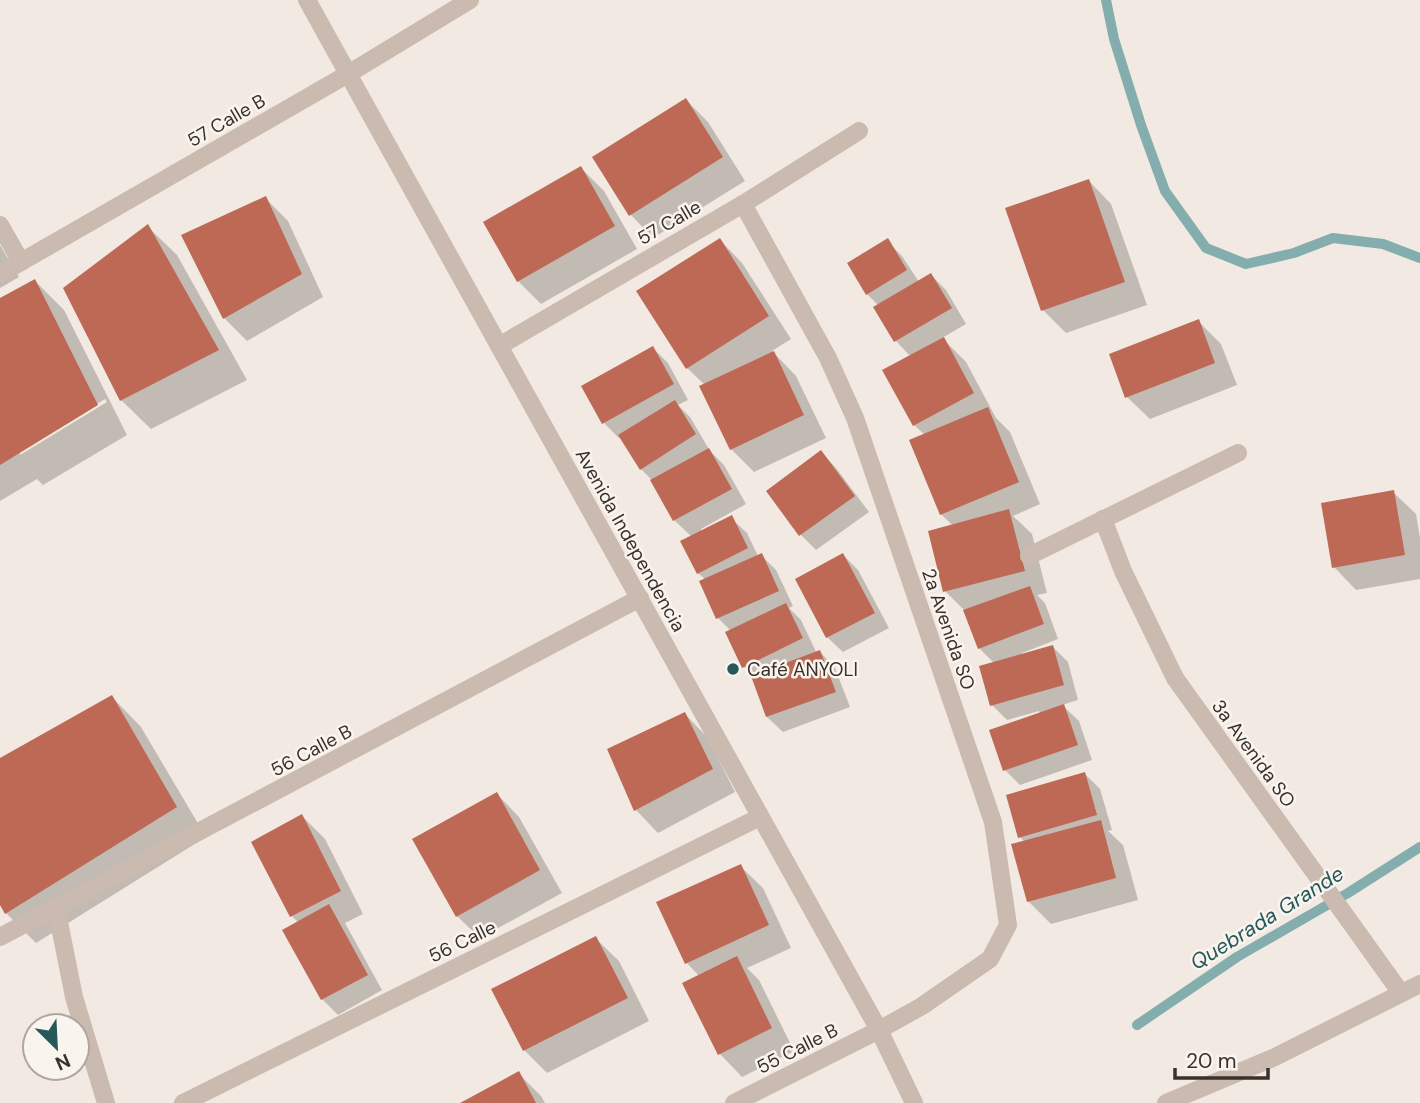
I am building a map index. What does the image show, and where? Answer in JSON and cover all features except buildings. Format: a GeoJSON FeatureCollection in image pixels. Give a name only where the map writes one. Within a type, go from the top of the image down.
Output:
{"type":"FeatureCollection","features":[{"type":"Feature","properties":{"kind":"street","name":"Avenida Independencia"},"geometry":{"type":"LineString","coordinates":[[307,0],[879,1030],[914,1103]]}},
{"type":"Feature","properties":{"kind":"street","name":"57 Calle B"},"geometry":{"type":"LineString","coordinates":[[0,274],[348,74],[470,0]]}},
{"type":"Feature","properties":{"kind":"street","name":"57 Calle"},"geometry":{"type":"LineString","coordinates":[[499,346],[743,204],[859,131]]}},
{"type":"Feature","properties":{"kind":"street","name":"2a Avenida SO"},"geometry":{"type":"LineString","coordinates":[[743,204],[828,358],[855,418],[993,822],[1008,925],[990,959],[922,1006],[879,1030]]}},
{"type":"Feature","properties":{"kind":"street"},"geometry":{"type":"LineString","coordinates":[[0,225],[21,262]]}},
{"type":"Feature","properties":{"kind":"street"},"geometry":{"type":"LineString","coordinates":[[1029,556],[1238,453]]}},
{"type":"Feature","properties":{"kind":"street","name":"3a Avenida SO"},"geometry":{"type":"LineString","coordinates":[[1103,519],[1123,571],[1175,678],[1401,993]]}},
{"type":"Feature","properties":{"kind":"street","name":"56 Calle B"},"geometry":{"type":"LineString","coordinates":[[0,937],[640,598]]}},
{"type":"Feature","properties":{"kind":"street","name":"56 Calle"},"geometry":{"type":"LineString","coordinates":[[183,1103],[760,817]]}},
{"type":"Feature","properties":{"kind":"street"},"geometry":{"type":"LineString","coordinates":[[56,907],[74,997],[106,1103]]}},
{"type":"Feature","properties":{"kind":"street"},"geometry":{"type":"LineString","coordinates":[[1166,1103],[1275,1057],[1420,985]]}},
{"type":"Feature","properties":{"kind":"street","name":"55 Calle B"},"geometry":{"type":"LineString","coordinates":[[734,1103],[879,1030]]}},
{"type":"Feature","properties":{"kind":"waterway","name":"Quebrada Grande"},"geometry":{"type":"LineString","coordinates":[[1106,0],[1114,39],[1165,191],[1206,248],[1246,264],[1294,253],[1333,238],[1383,244],[1420,258]]}},
{"type":"Feature","properties":{"kind":"waterway","name":"Quebrada Grande"},"geometry":{"type":"LineString","coordinates":[[1137,1025],[1237,957],[1348,893],[1420,847]]}},
{"type":"Feature","properties":{"kind":"place","name":"Café ANYOLI"},"geometry":{"type":"Point","coordinates":[733,669]}}]}
